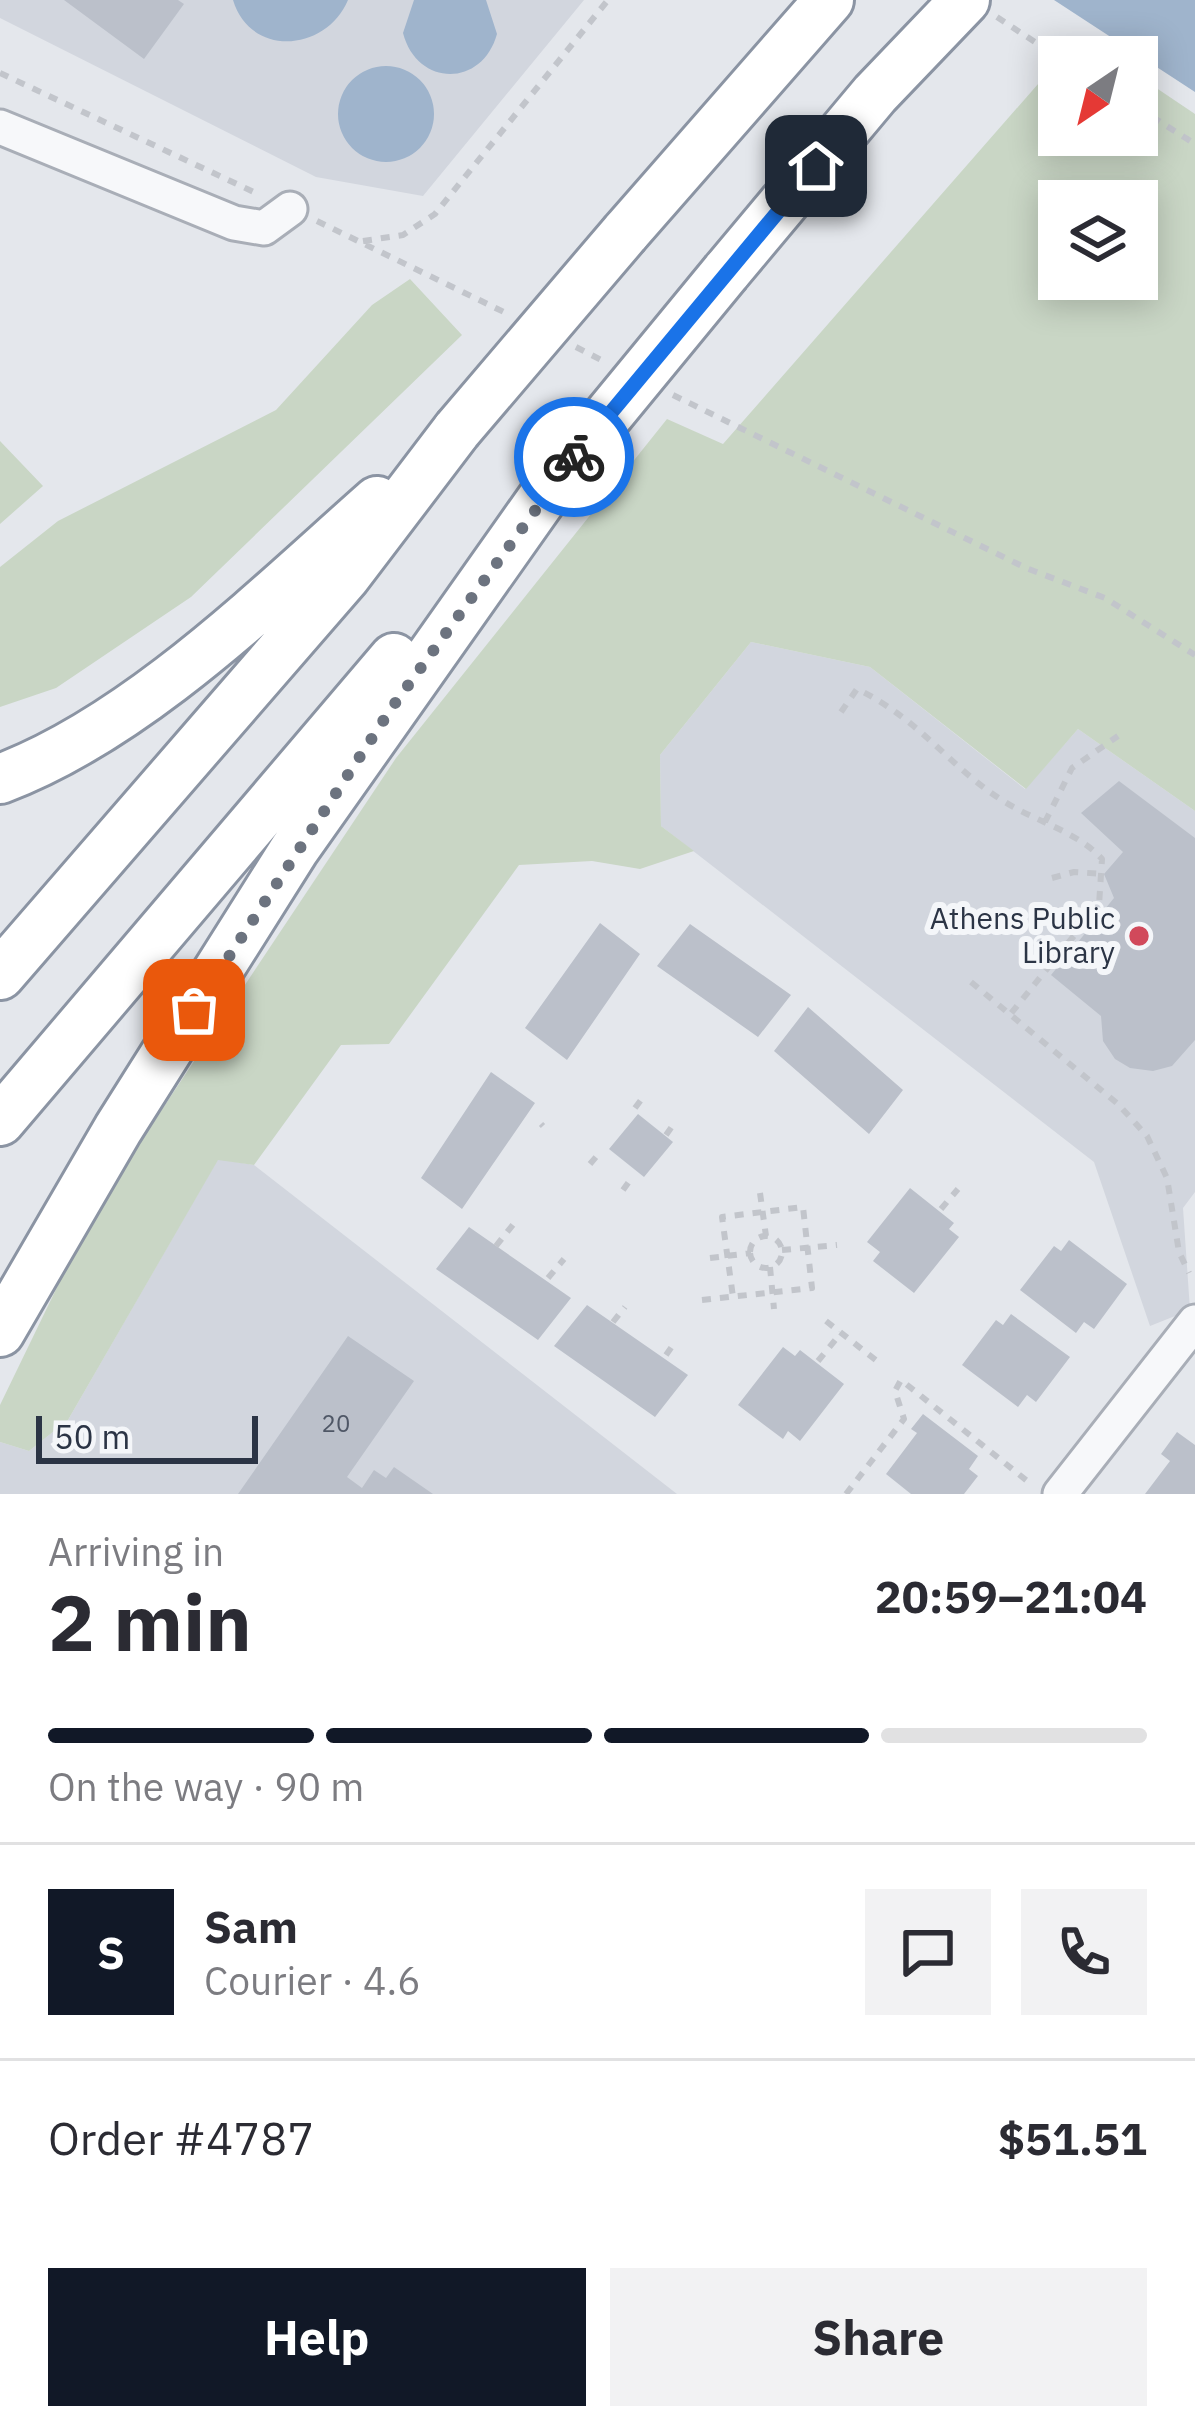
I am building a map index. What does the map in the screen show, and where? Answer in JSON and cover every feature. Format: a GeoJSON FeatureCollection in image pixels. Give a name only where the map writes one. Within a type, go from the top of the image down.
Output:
{"type":"FeatureCollection","features":[{"type":"Feature","properties":{"kind":"highway"},"geometry":{"type":"LineString","coordinates":[[0,1121],[401,649],[556,479],[875,94],[978,6]]}},
{"type":"Feature","properties":{"kind":"highway"},"geometry":{"type":"LineString","coordinates":[[0,975],[346,576],[457,430],[819,8]]}},
{"type":"Feature","properties":{"kind":"highway"},"geometry":{"type":"LineString","coordinates":[[0,779],[39,764],[154,688],[457,430]]}},
{"type":"Feature","properties":{"kind":"highway"},"geometry":{"type":"LineString","coordinates":[[0,1332],[118,1130],[294,850],[556,479]]}},
{"type":"Feature","properties":{"kind":"street"},"geometry":{"type":"LineString","coordinates":[[0,127],[233,223],[264,228],[290,209]]}},
{"type":"Feature","properties":{"kind":"street"},"geometry":{"type":"LineString","coordinates":[[1046,1489],[1195,1322]]}},
{"type":"Feature","properties":{"kind":"path"},"geometry":{"type":"LineString","coordinates":[[359,241],[403,235],[435,214],[608,0]]}},
{"type":"Feature","properties":{"kind":"path"},"geometry":{"type":"LineString","coordinates":[[978,6],[1038,45]]}},
{"type":"Feature","properties":{"kind":"path"},"geometry":{"type":"LineString","coordinates":[[0,73],[531,326]]}},
{"type":"Feature","properties":{"kind":"path"},"geometry":{"type":"LineString","coordinates":[[1158,120],[1195,144]]}},
{"type":"Feature","properties":{"kind":"path"},"geometry":{"type":"LineString","coordinates":[[574,346],[617,368]]}},
{"type":"Feature","properties":{"kind":"path"},"geometry":{"type":"LineString","coordinates":[[660,389],[1026,568],[1105,598],[1195,655]]}},
{"type":"Feature","properties":{"kind":"path"},"geometry":{"type":"LineString","coordinates":[[841,712],[857,688],[883,701],[917,724],[1002,801],[1099,854],[1104,874],[1102,898],[1007,1017]]}},
{"type":"Feature","properties":{"kind":"path"},"geometry":{"type":"LineString","coordinates":[[1045,822],[1072,768],[1118,736]]}},
{"type":"Feature","properties":{"kind":"path"},"geometry":{"type":"LineString","coordinates":[[1052,878],[1074,872],[1104,874]]}},
{"type":"Feature","properties":{"kind":"path"},"geometry":{"type":"LineString","coordinates":[[1065,919],[1080,930]]}},
{"type":"Feature","properties":{"kind":"path"},"geometry":{"type":"LineString","coordinates":[[1034,960],[1047,969]]}},
{"type":"Feature","properties":{"kind":"path"},"geometry":{"type":"LineString","coordinates":[[971,982],[1007,1017],[1118,1104],[1147,1136],[1167,1178],[1179,1252],[1189,1273]]}},
{"type":"Feature","properties":{"kind":"path"},"geometry":{"type":"LineString","coordinates":[[635,1108],[641,1100]]}},
{"type":"Feature","properties":{"kind":"path"},"geometry":{"type":"LineString","coordinates":[[666,1135],[674,1125]]}},
{"type":"Feature","properties":{"kind":"path"},"geometry":{"type":"LineString","coordinates":[[623,1190],[633,1176]]}},
{"type":"Feature","properties":{"kind":"path"},"geometry":{"type":"LineString","coordinates":[[941,1209],[958,1189]]}},
{"type":"Feature","properties":{"kind":"path"},"geometry":{"type":"LineString","coordinates":[[760,1193],[766,1236],[782,1250],[837,1245]]}},
{"type":"Feature","properties":{"kind":"path"},"geometry":{"type":"LineString","coordinates":[[768,1200],[776,1210]]}},
{"type":"Feature","properties":{"kind":"path"},"geometry":{"type":"LineString","coordinates":[[702,1300],[813,1290],[803,1207],[722,1217],[733,1297]]}},
{"type":"Feature","properties":{"kind":"path"},"geometry":{"type":"LineString","coordinates":[[496,1246],[515,1221]]}},
{"type":"Feature","properties":{"kind":"path"},"geometry":{"type":"LineString","coordinates":[[766,1236],[754,1241],[751,1253],[756,1264],[770,1268]]}},
{"type":"Feature","properties":{"kind":"path"},"geometry":{"type":"LineString","coordinates":[[770,1268],[780,1260],[782,1250]]}},
{"type":"Feature","properties":{"kind":"path"},"geometry":{"type":"LineString","coordinates":[[710,1258],[751,1253]]}},
{"type":"Feature","properties":{"kind":"path"},"geometry":{"type":"LineString","coordinates":[[548,1278],[564,1259]]}},
{"type":"Feature","properties":{"kind":"path"},"geometry":{"type":"LineString","coordinates":[[720,1266],[730,1273]]}},
{"type":"Feature","properties":{"kind":"path"},"geometry":{"type":"LineString","coordinates":[[770,1268],[774,1309]]}},
{"type":"Feature","properties":{"kind":"path"},"geometry":{"type":"LineString","coordinates":[[613,1322],[625,1307]]}},
{"type":"Feature","properties":{"kind":"path"},"geometry":{"type":"LineString","coordinates":[[826,1322],[878,1361]]}},
{"type":"Feature","properties":{"kind":"path"},"geometry":{"type":"LineString","coordinates":[[818,1361],[841,1333]]}},
{"type":"Feature","properties":{"kind":"path"},"geometry":{"type":"LineString","coordinates":[[666,1355],[673,1346]]}},
{"type":"Feature","properties":{"kind":"path"},"geometry":{"type":"LineString","coordinates":[[846,1494],[904,1419],[895,1387],[900,1379],[1046,1489]]}},
{"type":"Feature","properties":{"kind":"shaded area"},"geometry":{"type":"Polygon","coordinates":[[[0,0],[584,0],[423,196],[316,177],[0,18],[0,0]]]}},
{"type":"Feature","properties":{"kind":"shaded area"},"geometry":{"type":"Polygon","coordinates":[[[751,642],[870,667],[1025,789],[1078,729],[1195,811],[1195,1192],[1183,1208],[1190,1310],[1150,1326],[1094,1162],[661,826],[660,755],[751,642]]]}},
{"type":"Feature","properties":{"kind":"shaded area"},"geometry":{"type":"Polygon","coordinates":[[[218,1159],[254,1165],[677,1494],[0,1494],[0,1442],[29,1451],[68,1420],[218,1159]]]}},
{"type":"Feature","properties":{"kind":"green space"},"geometry":{"type":"Polygon","coordinates":[[[1038,84],[1038,156],[1158,156],[1158,89],[1195,114],[1195,811],[1078,729],[1026,789],[870,667],[751,642],[660,755],[661,826],[694,851],[640,869],[592,861],[519,865],[389,1044],[341,1045],[254,1165],[218,1160],[68,1420],[29,1451],[0,1442],[0,1405],[93,1213],[396,758],[667,419],[723,444],[1038,84]]]}},
{"type":"Feature","properties":{"kind":"green space"},"geometry":{"type":"Polygon","coordinates":[[[410,279],[462,335],[191,597],[56,688],[0,707],[0,567],[58,521],[276,410],[372,305],[410,279]]]}},
{"type":"Feature","properties":{"kind":"green space"},"geometry":{"type":"Polygon","coordinates":[[[0,441],[43,486],[0,524],[0,441]]]}},
{"type":"Feature","properties":{"kind":"water"},"geometry":{"type":"Polygon","coordinates":[[[233,0],[348,0],[324,30],[289,41],[256,32],[242,19],[233,0]]]}},
{"type":"Feature","properties":{"kind":"water"},"geometry":{"type":"Polygon","coordinates":[[[414,0],[486,0],[497,34],[489,52],[464,72],[450,74],[421,64],[403,33],[414,0]]]}},
{"type":"Feature","properties":{"kind":"water"},"geometry":{"type":"Polygon","coordinates":[[[1054,0],[1195,0],[1195,92],[1158,68],[1158,36],[1109,36],[1054,0]]]}},
{"type":"Feature","properties":{"kind":"water"},"geometry":{"type":"Polygon","coordinates":[[[386,66],[404,69],[420,80],[431,96],[431,132],[420,148],[404,159],[386,162],[368,159],[352,148],[341,132],[338,114],[341,96],[352,80],[368,69],[386,66]]]}},
{"type":"Feature","properties":{"kind":"building"},"geometry":{"type":"Polygon","coordinates":[[[64,0],[178,0],[184,4],[144,59],[64,0]]]}},
{"type":"Feature","properties":{"kind":"building","name":"Athens Public Library"},"geometry":{"type":"Polygon","coordinates":[[[1119,781],[1195,838],[1195,1040],[1172,1066],[1153,1071],[1130,1068],[1115,1059],[1103,1041],[1101,1016],[1051,975],[1114,898],[1104,874],[1123,852],[1081,813],[1119,781]]]}},
{"type":"Feature","properties":{"kind":"building"},"geometry":{"type":"Polygon","coordinates":[[[600,923],[640,954],[567,1060],[525,1028],[600,923]]]}},
{"type":"Feature","properties":{"kind":"building"},"geometry":{"type":"Polygon","coordinates":[[[690,924],[791,995],[758,1037],[657,966],[690,924]]]}},
{"type":"Feature","properties":{"kind":"building"},"geometry":{"type":"Polygon","coordinates":[[[808,1007],[903,1090],[869,1134],[774,1051],[808,1007]]]}},
{"type":"Feature","properties":{"kind":"building"},"geometry":{"type":"Polygon","coordinates":[[[491,1072],[535,1103],[462,1209],[421,1178],[491,1072]]]}},
{"type":"Feature","properties":{"kind":"building"},"geometry":{"type":"Polygon","coordinates":[[[638,1114],[673,1142],[644,1177],[609,1149],[638,1114]]]}},
{"type":"Feature","properties":{"kind":"building"},"geometry":{"type":"Polygon","coordinates":[[[910,1188],[954,1223],[949,1229],[959,1237],[914,1293],[873,1261],[880,1252],[867,1242],[910,1188]]]}},
{"type":"Feature","properties":{"kind":"building"},"geometry":{"type":"Polygon","coordinates":[[[469,1227],[571,1298],[538,1340],[436,1269],[469,1227]]]}},
{"type":"Feature","properties":{"kind":"building"},"geometry":{"type":"Polygon","coordinates":[[[1069,1240],[1127,1284],[1094,1329],[1084,1322],[1076,1333],[1020,1290],[1054,1246],[1061,1251],[1069,1240]]]}},
{"type":"Feature","properties":{"kind":"building"},"geometry":{"type":"Polygon","coordinates":[[[587,1305],[688,1375],[655,1417],[554,1346],[587,1305]]]}},
{"type":"Feature","properties":{"kind":"building"},"geometry":{"type":"Polygon","coordinates":[[[1011,1314],[1070,1357],[1036,1402],[1027,1395],[1018,1407],[962,1365],[996,1320],[1003,1325],[1011,1314]]]}},
{"type":"Feature","properties":{"kind":"building"},"geometry":{"type":"Polygon","coordinates":[[[348,1336],[414,1381],[347,1477],[362,1488],[374,1470],[386,1478],[394,1467],[433,1494],[238,1494],[348,1336]]]}},
{"type":"Feature","properties":{"kind":"building"},"geometry":{"type":"Polygon","coordinates":[[[783,1347],[795,1356],[800,1350],[844,1384],[800,1441],[788,1431],[783,1439],[738,1405],[783,1347]]]}},
{"type":"Feature","properties":{"kind":"building"},"geometry":{"type":"Polygon","coordinates":[[[923,1414],[978,1456],[969,1469],[978,1476],[964,1494],[911,1494],[886,1474],[917,1433],[911,1429],[923,1414]]]}},
{"type":"Feature","properties":{"kind":"building"},"geometry":{"type":"Polygon","coordinates":[[[1177,1432],[1195,1445],[1195,1494],[1145,1494],[1170,1461],[1161,1454],[1177,1432]]]}},
{"type":"Feature","properties":{"kind":"way so far"},"geometry":{"type":"LineString","coordinates":[[194,1010],[294,850],[417,671],[574,457]]}},
{"type":"Feature","properties":{"kind":"place","name":"Athens Public Library"},"geometry":{"type":"Point","coordinates":[1139,936]}},
{"type":"Feature","properties":{"kind":"route"},"geometry":{"type":"LineString","coordinates":[[574,457],[816,166]]}}]}
